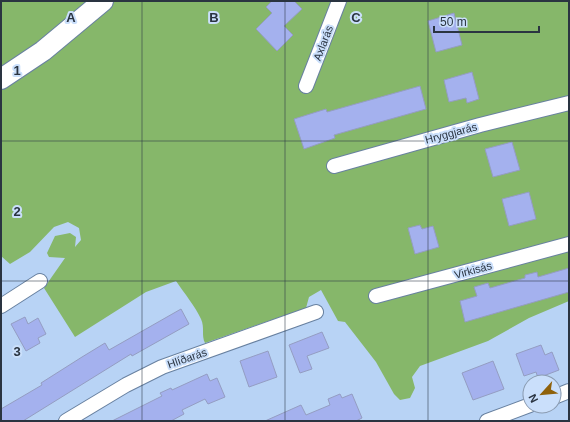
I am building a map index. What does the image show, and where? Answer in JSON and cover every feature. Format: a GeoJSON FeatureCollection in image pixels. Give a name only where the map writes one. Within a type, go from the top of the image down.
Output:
{"type":"FeatureCollection","features":[{"type":"Feature","properties":{"kind":"main road"},"geometry":{"type":"LineString","coordinates":[[1,79],[43,51],[103,1]]}},
{"type":"Feature","properties":{"kind":"street","name":"Axlarás"},"geometry":{"type":"LineString","coordinates":[[306,86],[339,1]]}},
{"type":"Feature","properties":{"kind":"street","name":"Hryggjarás"},"geometry":{"type":"LineString","coordinates":[[334,166],[480,125],[569,103]]}},
{"type":"Feature","properties":{"kind":"street","name":"Virkisás"},"geometry":{"type":"LineString","coordinates":[[376,296],[569,244]]}},
{"type":"Feature","properties":{"kind":"street"},"geometry":{"type":"LineString","coordinates":[[1,306],[40,281]]}},
{"type":"Feature","properties":{"kind":"street","name":"Hlíðarás"},"geometry":{"type":"LineString","coordinates":[[66,421],[126,385],[162,367],[316,312]]}},
{"type":"Feature","properties":{"kind":"street"},"geometry":{"type":"LineString","coordinates":[[487,421],[522,409]]}},
{"type":"Feature","properties":{"kind":"green space"},"geometry":{"type":"Polygon","coordinates":[[[1,1],[569,1],[569,301],[529,318],[488,341],[420,366],[412,377],[415,388],[410,398],[400,400],[394,394],[376,362],[345,322],[338,321],[321,290],[309,297],[306,308],[205,343],[203,337],[203,325],[199,314],[176,281],[146,292],[75,337],[44,288],[65,258],[49,257],[47,253],[55,236],[70,233],[76,237],[75,247],[81,240],[79,228],[68,222],[54,227],[30,252],[10,264],[1,256],[1,1]]]}},
{"type":"Feature","properties":{"kind":"building"},"geometry":{"type":"Polygon","coordinates":[[[272,1],[294,1],[302,9],[284,26],[293,35],[277,51],[256,29],[272,13],[266,7],[272,1]]]}},
{"type":"Feature","properties":{"kind":"building"},"geometry":{"type":"Polygon","coordinates":[[[454,13],[462,45],[436,52],[428,21],[454,13]]]}},
{"type":"Feature","properties":{"kind":"building"},"geometry":{"type":"Polygon","coordinates":[[[472,72],[479,99],[467,103],[466,98],[449,102],[444,80],[472,72]]]}},
{"type":"Feature","properties":{"kind":"building"},"geometry":{"type":"Polygon","coordinates":[[[420,86],[426,109],[334,135],[335,138],[304,149],[294,119],[326,109],[327,112],[420,86]]]}},
{"type":"Feature","properties":{"kind":"building"},"geometry":{"type":"Polygon","coordinates":[[[512,142],[520,170],[493,177],[485,149],[512,142]]]}},
{"type":"Feature","properties":{"kind":"building"},"geometry":{"type":"Polygon","coordinates":[[[529,192],[536,219],[509,226],[502,199],[529,192]]]}},
{"type":"Feature","properties":{"kind":"building"},"geometry":{"type":"Polygon","coordinates":[[[420,225],[422,229],[433,226],[439,247],[415,254],[408,228],[420,225]]]}},
{"type":"Feature","properties":{"kind":"building"},"geometry":{"type":"Polygon","coordinates":[[[569,268],[569,292],[465,322],[460,301],[477,296],[474,287],[488,283],[490,288],[525,278],[525,275],[537,272],[538,277],[569,268]]]}},
{"type":"Feature","properties":{"kind":"building"},"geometry":{"type":"Polygon","coordinates":[[[181,309],[189,324],[132,356],[131,354],[23,421],[1,421],[1,409],[42,385],[41,383],[82,357],[105,343],[109,350],[181,309]]]}},
{"type":"Feature","properties":{"kind":"building"},"geometry":{"type":"Polygon","coordinates":[[[25,317],[28,324],[38,318],[46,334],[38,338],[40,343],[26,351],[11,324],[25,317]]]}},
{"type":"Feature","properties":{"kind":"building"},"geometry":{"type":"Polygon","coordinates":[[[322,332],[329,348],[307,356],[312,369],[300,373],[289,345],[322,332]]]}},
{"type":"Feature","properties":{"kind":"building"},"geometry":{"type":"Polygon","coordinates":[[[541,345],[545,355],[552,352],[559,370],[548,374],[537,374],[536,372],[523,374],[516,354],[541,345]]]}},
{"type":"Feature","properties":{"kind":"building"},"geometry":{"type":"Polygon","coordinates":[[[268,351],[277,377],[249,387],[240,361],[268,351]]]}},
{"type":"Feature","properties":{"kind":"building"},"geometry":{"type":"Polygon","coordinates":[[[493,361],[504,389],[473,400],[462,373],[493,361]]]}},
{"type":"Feature","properties":{"kind":"building"},"geometry":{"type":"Polygon","coordinates":[[[207,374],[210,381],[217,378],[225,397],[208,404],[205,399],[182,410],[184,414],[171,421],[112,421],[162,396],[160,393],[171,388],[172,390],[207,374]]]}},
{"type":"Feature","properties":{"kind":"building"},"geometry":{"type":"Polygon","coordinates":[[[340,394],[342,398],[352,394],[362,418],[356,421],[265,421],[301,405],[306,415],[330,405],[328,399],[340,394]]]}}]}
